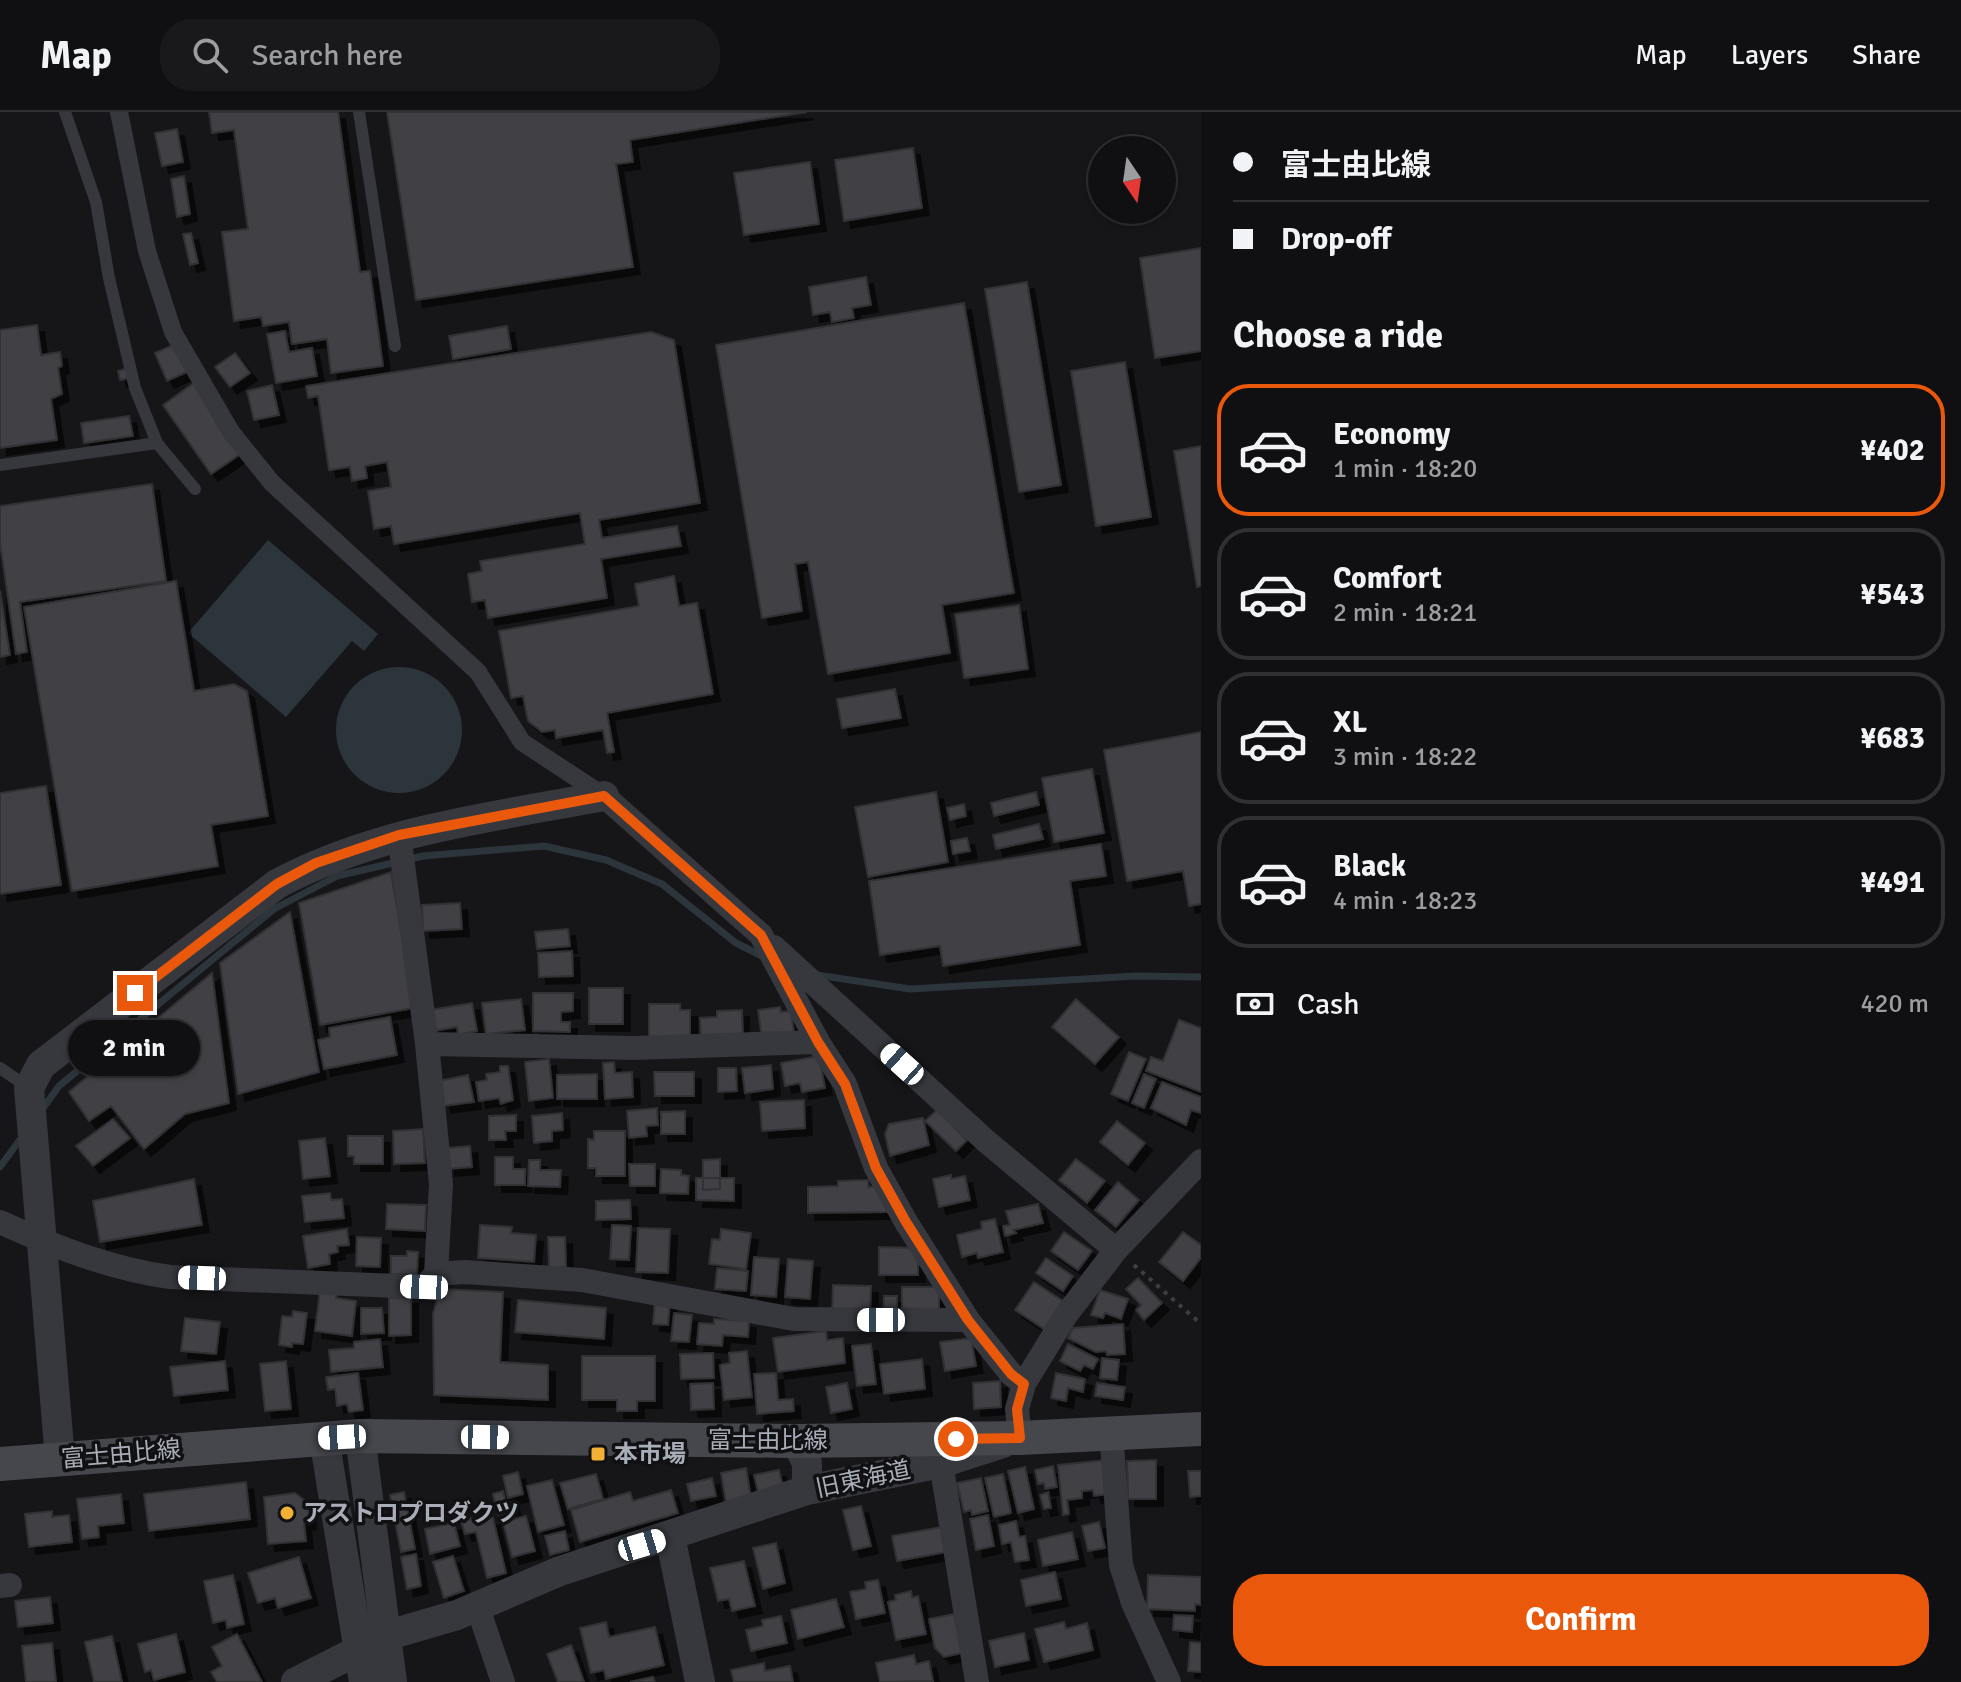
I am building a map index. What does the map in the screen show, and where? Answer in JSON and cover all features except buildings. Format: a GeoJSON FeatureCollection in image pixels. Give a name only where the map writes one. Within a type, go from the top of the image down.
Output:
{"type":"FeatureCollection","features":[{"type":"Feature","properties":{"kind":"main road","name":"富士由比線"},"geometry":{"type":"LineString","coordinates":[[0,1464],[360,1436],[796,1441],[1020,1438],[1111,1431],[1201,1429]]}},
{"type":"Feature","properties":{"kind":"street"},"geometry":{"type":"LineString","coordinates":[[119,112],[147,251],[173,332],[231,432],[272,483],[478,672],[522,742],[604,796],[986,1141],[1116,1250]]}},
{"type":"Feature","properties":{"kind":"street"},"geometry":{"type":"LineString","coordinates":[[60,1459],[30,1096],[41,1065],[277,884],[316,863],[399,841],[604,796]]}},
{"type":"Feature","properties":{"kind":"street"},"geometry":{"type":"LineString","coordinates":[[0,1222],[42,1241],[131,1272],[170,1277],[424,1287],[436,1274],[441,1184],[427,1044],[399,841]]}},
{"type":"Feature","properties":{"kind":"street"},"geometry":{"type":"LineString","coordinates":[[770,945],[785,981],[845,1084],[876,1168],[906,1222],[968,1320],[1011,1374],[1024,1384]]}},
{"type":"Feature","properties":{"kind":"street"},"geometry":{"type":"LineString","coordinates":[[427,1044],[633,1048],[818,1042]]}},
{"type":"Feature","properties":{"kind":"street"},"geometry":{"type":"LineString","coordinates":[[1020,1438],[1017,1409],[1024,1384],[1066,1315],[1116,1250],[1201,1161]]}},
{"type":"Feature","properties":{"kind":"street"},"geometry":{"type":"LineString","coordinates":[[436,1274],[465,1272],[582,1280],[794,1319],[968,1320]]}},
{"type":"Feature","properties":{"kind":"street"},"geometry":{"type":"LineString","coordinates":[[1111,1431],[1121,1565],[1133,1603],[1169,1682]]}},
{"type":"Feature","properties":{"kind":"street"},"geometry":{"type":"LineString","coordinates":[[360,1436],[372,1643],[364,1682]]}},
{"type":"Feature","properties":{"kind":"street"},"geometry":{"type":"LineString","coordinates":[[324,1438],[372,1643],[392,1682]]}},
{"type":"Feature","properties":{"kind":"street","name":"旧東海道"},"geometry":{"type":"LineString","coordinates":[[296,1682],[372,1643],[457,1615],[560,1571],[807,1490],[941,1463],[1020,1438]]}},
{"type":"Feature","properties":{"kind":"street"},"geometry":{"type":"LineString","coordinates":[[796,1441],[807,1463],[807,1490]]}},
{"type":"Feature","properties":{"kind":"street"},"geometry":{"type":"LineString","coordinates":[[941,1463],[977,1682]]}},
{"type":"Feature","properties":{"kind":"street"},"geometry":{"type":"LineString","coordinates":[[670,1536],[700,1682]]}},
{"type":"Feature","properties":{"kind":"street"},"geometry":{"type":"LineString","coordinates":[[477,1605],[503,1682]]}},
{"type":"Feature","properties":{"kind":"lane"},"geometry":{"type":"LineString","coordinates":[[65,112],[96,202],[109,278],[135,388],[157,443],[195,489]]}},
{"type":"Feature","properties":{"kind":"lane"},"geometry":{"type":"LineString","coordinates":[[359,112],[395,346]]}},
{"type":"Feature","properties":{"kind":"lane"},"geometry":{"type":"LineString","coordinates":[[0,465],[157,443]]}},
{"type":"Feature","properties":{"kind":"lane"},"geometry":{"type":"LineString","coordinates":[[0,1068],[30,1096]]}},
{"type":"Feature","properties":{"kind":"path"},"geometry":{"type":"LineString","coordinates":[[1116,1250],[1201,1324]]}},
{"type":"Feature","properties":{"kind":"shaded area"},"geometry":{"type":"Polygon","coordinates":[[[268,540],[378,634],[364,651],[352,641],[286,717],[188,633],[268,540]]]}},
{"type":"Feature","properties":{"kind":"shaded area"},"geometry":{"type":"Polygon","coordinates":[[[399,667],[423,672],[443,686],[457,706],[462,730],[457,754],[443,774],[423,788],[399,793],[375,788],[355,774],[341,754],[336,730],[341,706],[355,686],[375,672],[399,667]]]}},
{"type":"Feature","properties":{"kind":"waterway"},"geometry":{"type":"LineString","coordinates":[[41,1111],[59,1086],[274,909],[337,876],[423,856],[544,846],[606,860],[662,884],[736,943],[764,957]]}},
{"type":"Feature","properties":{"kind":"waterway"},"geometry":{"type":"LineString","coordinates":[[817,975],[910,989],[1136,976],[1201,977]]}},
{"type":"Feature","properties":{"kind":"waterway"},"geometry":{"type":"LineString","coordinates":[[0,1167],[22,1137]]}},
{"type":"Feature","properties":{"kind":"place","name":"本市場"},"geometry":{"type":"Point","coordinates":[598,1454]}},
{"type":"Feature","properties":{"kind":"place","name":"アストロプロダクツ"},"geometry":{"type":"Point","coordinates":[287,1513]}},
{"type":"Feature","properties":{"kind":"route"},"geometry":{"type":"LineString","coordinates":[[135,993],[277,884],[316,863],[399,835],[604,796],[761,935],[818,1042],[845,1084],[876,1168],[906,1222],[968,1320],[1011,1374],[1024,1384],[1017,1409],[1020,1438],[956,1439]]}}]}
